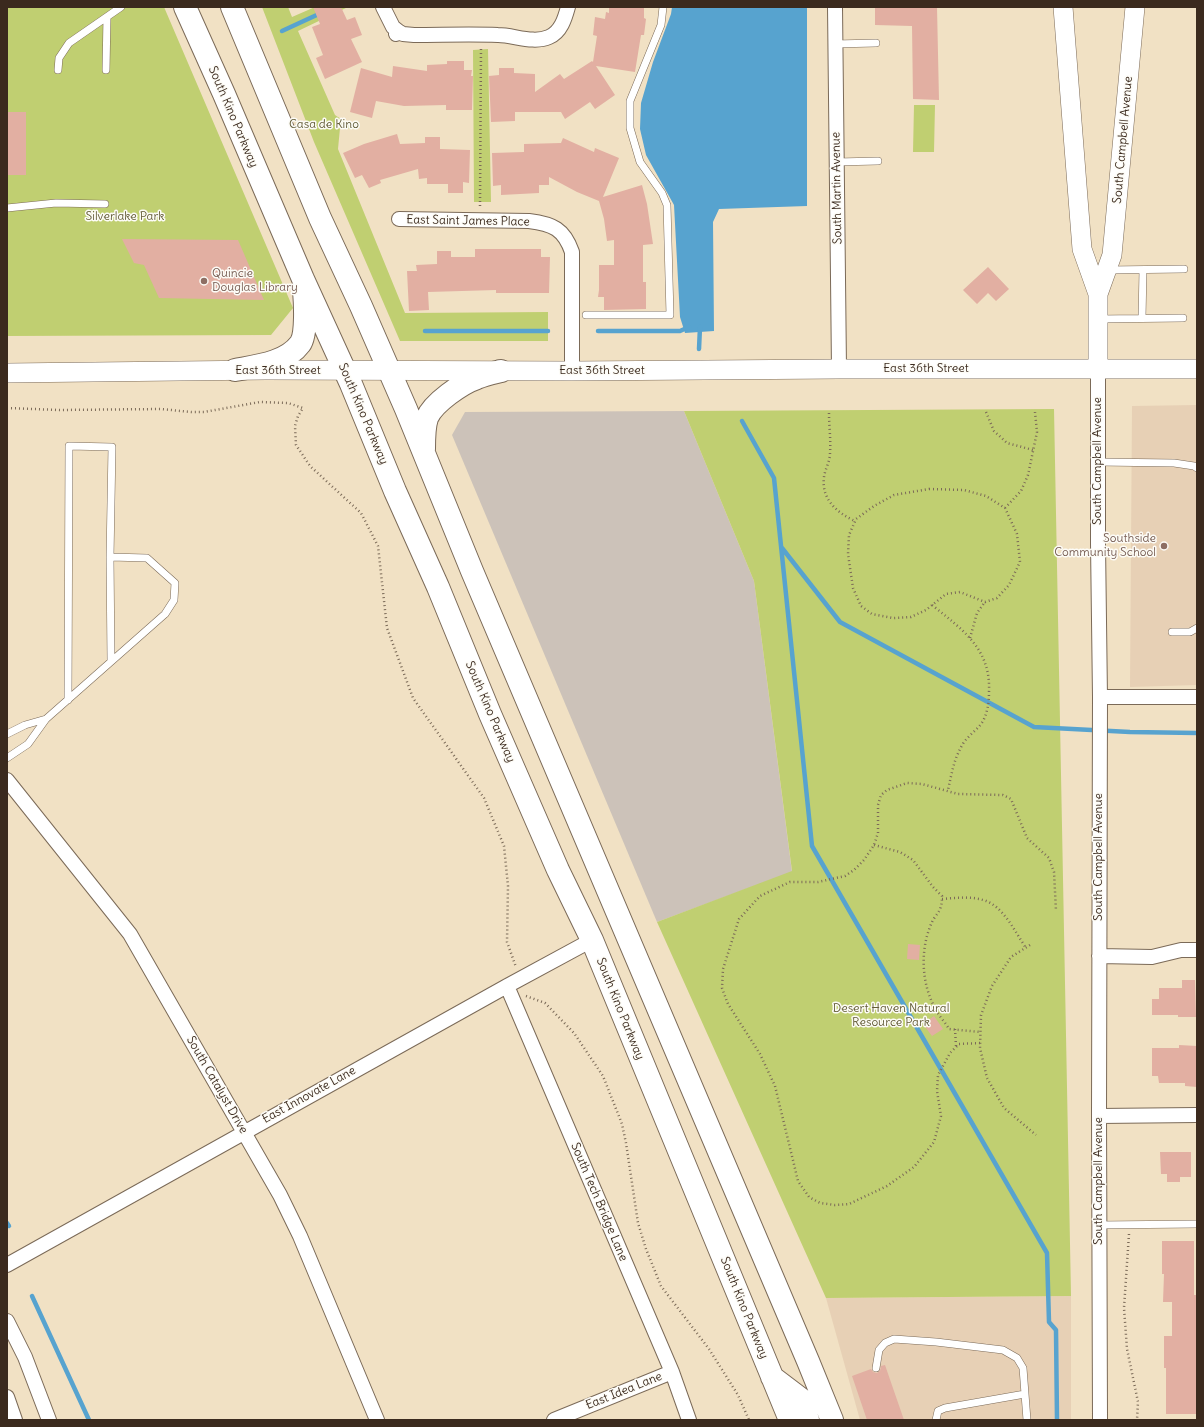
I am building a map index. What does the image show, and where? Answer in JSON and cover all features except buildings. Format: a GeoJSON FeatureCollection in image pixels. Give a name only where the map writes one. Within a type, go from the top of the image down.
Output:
{"type":"FeatureCollection","features":[{"type":"Feature","properties":{"kind":"main road","name":"South Kino Parkway"},"geometry":{"type":"LineString","coordinates":[[185,7],[303,279],[345,370],[395,491],[438,587],[490,714],[558,870],[592,940],[790,1420]]}},
{"type":"Feature","properties":{"kind":"main road"},"geometry":{"type":"LineString","coordinates":[[232,7],[320,218],[389,370],[424,452],[472,571],[832,1420]]}},
{"type":"Feature","properties":{"kind":"main road","name":"South Campbell Avenue"},"geometry":{"type":"LineString","coordinates":[[1062,7],[1082,249],[1098,294]]}},
{"type":"Feature","properties":{"kind":"main road","name":"South Campbell Avenue"},"geometry":{"type":"LineString","coordinates":[[1098,370],[1098,294],[1112,255],[1135,7]]}},
{"type":"Feature","properties":{"kind":"main road"},"geometry":{"type":"LineString","coordinates":[[235,370],[266,364],[286,356],[300,344],[304,328],[305,312],[303,279]]}},
{"type":"Feature","properties":{"kind":"main road","name":"East 36th Street"},"geometry":{"type":"LineString","coordinates":[[7,373],[235,370],[572,371],[1197,369]]}},
{"type":"Feature","properties":{"kind":"main road"},"geometry":{"type":"LineString","coordinates":[[424,452],[424,437],[427,418],[432,409],[446,396],[476,378],[501,371]]}},
{"type":"Feature","properties":{"kind":"main road"},"geometry":{"type":"LineString","coordinates":[[772,1377],[801,1399],[808,1420]]}},
{"type":"Feature","properties":{"kind":"street"},"geometry":{"type":"LineString","coordinates":[[383,7],[393,27],[397,32],[403,34],[511,36],[547,42],[560,28],[568,7]]}},
{"type":"Feature","properties":{"kind":"street","name":"South Martin Avenue"},"geometry":{"type":"LineString","coordinates":[[835,7],[839,369]]}},
{"type":"Feature","properties":{"kind":"street","name":"East Saint James Place"},"geometry":{"type":"LineString","coordinates":[[399,220],[480,220],[561,224],[561,232],[568,240],[572,252],[572,371]]}},
{"type":"Feature","properties":{"kind":"street","name":"South Campbell Avenue"},"geometry":{"type":"LineString","coordinates":[[1098,370],[1100,697],[1100,1420]]}},
{"type":"Feature","properties":{"kind":"street"},"geometry":{"type":"LineString","coordinates":[[1100,697],[1197,696]]}},
{"type":"Feature","properties":{"kind":"street","name":"South Catalyst Drive"},"geometry":{"type":"LineString","coordinates":[[7,780],[130,934],[280,1195],[300,1236],[377,1420]]}},
{"type":"Feature","properties":{"kind":"street","name":"East Innovate Lane"},"geometry":{"type":"LineString","coordinates":[[7,1265],[513,982],[592,940]]}},
{"type":"Feature","properties":{"kind":"street"},"geometry":{"type":"LineString","coordinates":[[1099,956],[1152,957],[1181,950],[1197,950]]}},
{"type":"Feature","properties":{"kind":"street","name":"South Tech Bridge Lane"},"geometry":{"type":"LineString","coordinates":[[513,982],[672,1372],[689,1420]]}},
{"type":"Feature","properties":{"kind":"street"},"geometry":{"type":"LineString","coordinates":[[1099,1116],[1197,1115]]}},
{"type":"Feature","properties":{"kind":"street"},"geometry":{"type":"LineString","coordinates":[[7,1321],[25,1357],[49,1420]]}},
{"type":"Feature","properties":{"kind":"street","name":"East Idea Lane"},"geometry":{"type":"LineString","coordinates":[[554,1420],[672,1372]]}},
{"type":"Feature","properties":{"kind":"street"},"geometry":{"type":"LineString","coordinates":[[7,1396],[15,1420]]}},
{"type":"Feature","properties":{"kind":"lane"},"geometry":{"type":"LineString","coordinates":[[58,70],[59,58],[69,43],[120,7]]}},
{"type":"Feature","properties":{"kind":"lane"},"geometry":{"type":"LineString","coordinates":[[586,314],[670,314],[667,205],[662,193],[640,162],[630,128],[630,101],[661,25],[663,7]]}},
{"type":"Feature","properties":{"kind":"lane"},"geometry":{"type":"LineString","coordinates":[[106,70],[107,17]]}},
{"type":"Feature","properties":{"kind":"lane"},"geometry":{"type":"LineString","coordinates":[[835,44],[876,43]]}},
{"type":"Feature","properties":{"kind":"lane"},"geometry":{"type":"LineString","coordinates":[[837,162],[878,161]]}},
{"type":"Feature","properties":{"kind":"lane"},"geometry":{"type":"LineString","coordinates":[[7,208],[56,203],[105,204]]}},
{"type":"Feature","properties":{"kind":"lane"},"geometry":{"type":"LineString","coordinates":[[1106,270],[1184,269]]}},
{"type":"Feature","properties":{"kind":"lane"},"geometry":{"type":"LineString","coordinates":[[1142,318],[1143,270]]}},
{"type":"Feature","properties":{"kind":"lane"},"geometry":{"type":"LineString","coordinates":[[1098,319],[1183,318]]}},
{"type":"Feature","properties":{"kind":"lane"},"geometry":{"type":"LineString","coordinates":[[68,700],[70,446],[112,447],[110,557],[111,661]]}},
{"type":"Feature","properties":{"kind":"lane"},"geometry":{"type":"LineString","coordinates":[[1098,462],[1174,463],[1194,466],[1197,468]]}},
{"type":"Feature","properties":{"kind":"lane"},"geometry":{"type":"LineString","coordinates":[[7,758],[28,744],[46,719],[165,614],[174,600],[175,584],[147,558],[110,557]]}},
{"type":"Feature","properties":{"kind":"lane"},"geometry":{"type":"LineString","coordinates":[[1172,632],[1190,632],[1197,628]]}},
{"type":"Feature","properties":{"kind":"lane"},"geometry":{"type":"LineString","coordinates":[[7,734],[25,725],[46,719]]}},
{"type":"Feature","properties":{"kind":"lane"},"geometry":{"type":"LineString","coordinates":[[1099,1225],[1197,1224]]}},
{"type":"Feature","properties":{"kind":"lane"},"geometry":{"type":"LineString","coordinates":[[876,1368],[879,1350],[885,1343],[894,1340],[936,1342],[1003,1350],[1017,1358],[1023,1368],[1027,1420]]}},
{"type":"Feature","properties":{"kind":"lane"},"geometry":{"type":"LineString","coordinates":[[936,1420],[938,1411],[945,1408],[1025,1394]]}},
{"type":"Feature","properties":{"kind":"path"},"geometry":{"type":"LineString","coordinates":[[480,220],[481,35]]}},
{"type":"Feature","properties":{"kind":"path"},"geometry":{"type":"LineString","coordinates":[[7,408],[59,410],[161,409],[204,412],[260,402],[288,403],[303,408],[298,416],[295,426],[296,445],[310,466],[361,513],[378,546],[387,628],[413,698],[484,798],[504,846],[508,886],[507,942],[513,982],[525,995],[544,1004],[574,1033],[603,1076],[622,1124],[638,1223],[646,1248],[662,1286],[709,1349],[738,1395],[749,1420]]}},
{"type":"Feature","properties":{"kind":"path"},"geometry":{"type":"LineString","coordinates":[[986,412],[994,431],[1007,443],[1033,450]]}},
{"type":"Feature","properties":{"kind":"path"},"geometry":{"type":"LineString","coordinates":[[1005,508],[1021,491],[1028,475],[1037,432],[1035,412]]}},
{"type":"Feature","properties":{"kind":"path"},"geometry":{"type":"LineString","coordinates":[[829,413],[830,455],[824,478],[824,494],[842,516],[855,521]]}},
{"type":"Feature","properties":{"kind":"path"},"geometry":{"type":"LineString","coordinates":[[970,638],[977,613],[985,602],[997,598],[1009,585],[1020,562],[1017,534],[1005,508],[986,496],[964,490],[929,489],[894,495],[874,506],[856,519],[849,534],[848,554],[853,588],[861,606],[872,614],[893,618],[911,617],[926,610],[946,594],[960,592],[985,602]]}},
{"type":"Feature","properties":{"kind":"path"},"geometry":{"type":"LineString","coordinates":[[932,605],[967,634],[984,657],[990,679],[988,705],[984,720],[965,741],[955,759],[948,790]]}},
{"type":"Feature","properties":{"kind":"path"},"geometry":{"type":"LineString","coordinates":[[980,1043],[959,1044],[950,1053],[938,1075],[936,1090],[941,1116],[934,1142],[914,1166],[887,1186],[848,1204],[835,1205],[820,1203],[809,1197],[798,1182],[775,1086],[760,1054],[728,1004],[722,988],[723,970],[739,919],[760,896],[790,882],[818,882],[845,876],[854,870],[864,860],[874,845],[878,833],[878,805],[881,795],[887,790],[907,784],[922,784],[958,794],[1003,795],[1011,799],[1027,838],[1049,858],[1054,872],[1056,911]]}},
{"type":"Feature","properties":{"kind":"path"},"geometry":{"type":"LineString","coordinates":[[874,845],[900,852],[913,860],[933,887],[942,896],[942,908],[930,926],[924,947],[925,982],[935,1008],[949,1029],[980,1032]]}},
{"type":"Feature","properties":{"kind":"path"},"geometry":{"type":"LineString","coordinates":[[942,898],[970,898],[984,900],[1002,912],[1026,948]]}},
{"type":"Feature","properties":{"kind":"path"},"geometry":{"type":"LineString","coordinates":[[1030,945],[1011,957],[992,986],[981,1015],[980,1048],[987,1078],[1004,1108],[1036,1135]]}},
{"type":"Feature","properties":{"kind":"path"},"geometry":{"type":"LineString","coordinates":[[955,1029],[956,1047]]}},
{"type":"Feature","properties":{"kind":"path"},"geometry":{"type":"LineString","coordinates":[[1129,1225],[1124,1308],[1128,1349],[1138,1402],[1137,1420]]}},
{"type":"Feature","properties":{"kind":"shaded area","name":"Southside Community School"},"geometry":{"type":"Polygon","coordinates":[[[1197,405],[1197,685],[1130,687],[1132,406],[1197,405]]]}},
{"type":"Feature","properties":{"kind":"shaded area"},"geometry":{"type":"Polygon","coordinates":[[[684,411],[754,581],[792,872],[657,922],[452,435],[465,412],[684,411]]]}},
{"type":"Feature","properties":{"kind":"shaded area"},"geometry":{"type":"Polygon","coordinates":[[[1071,1296],[1071,1420],[860,1420],[826,1298],[1071,1296]]]}},
{"type":"Feature","properties":{"kind":"green space","name":"Silverlake Park"},"geometry":{"type":"Polygon","coordinates":[[[7,7],[164,7],[293,308],[271,335],[7,336],[7,7]]]}},
{"type":"Feature","properties":{"kind":"green space","name":"Casa de Kino"},"geometry":{"type":"Polygon","coordinates":[[[262,7],[288,7],[292,17],[315,7],[348,7],[298,31],[335,115],[356,129],[340,128],[338,149],[405,313],[548,312],[548,341],[400,341],[314,142],[262,7]]]}},
{"type":"Feature","properties":{"kind":"green space"},"geometry":{"type":"Polygon","coordinates":[[[488,49],[491,202],[474,202],[473,50],[488,49]]]}},
{"type":"Feature","properties":{"kind":"green space"},"geometry":{"type":"Polygon","coordinates":[[[914,105],[935,105],[934,152],[913,152],[914,105]]]}},
{"type":"Feature","properties":{"kind":"green space","name":"Desert Haven Natural Resource Park"},"geometry":{"type":"Polygon","coordinates":[[[1054,409],[1071,1296],[826,1298],[657,922],[792,871],[754,581],[684,411],[1054,409]]]}},
{"type":"Feature","properties":{"kind":"water"},"geometry":{"type":"Polygon","coordinates":[[[672,7],[807,7],[807,206],[719,209],[713,222],[714,331],[685,333],[680,317],[674,205],[646,155],[640,129],[641,103],[672,7]]]}},
{"type":"Feature","properties":{"kind":"waterway"},"geometry":{"type":"LineString","coordinates":[[282,31],[321,13]]}},
{"type":"Feature","properties":{"kind":"waterway"},"geometry":{"type":"LineString","coordinates":[[598,331],[680,331],[689,327]]}},
{"type":"Feature","properties":{"kind":"waterway"},"geometry":{"type":"LineString","coordinates":[[699,349],[700,327]]}},
{"type":"Feature","properties":{"kind":"waterway"},"geometry":{"type":"LineString","coordinates":[[425,331],[548,331]]}},
{"type":"Feature","properties":{"kind":"waterway"},"geometry":{"type":"LineString","coordinates":[[742,421],[774,478],[812,846],[1047,1253],[1049,1322],[1056,1330],[1057,1420]]}},
{"type":"Feature","properties":{"kind":"waterway"},"geometry":{"type":"LineString","coordinates":[[782,548],[840,622],[1034,727],[1130,732],[1197,733]]}},
{"type":"Feature","properties":{"kind":"waterway"},"geometry":{"type":"LineString","coordinates":[[32,1296],[89,1420]]}},
{"type":"Feature","properties":{"kind":"place","name":"Quincie Douglas Library"},"geometry":{"type":"Point","coordinates":[204,281]}},
{"type":"Feature","properties":{"kind":"place","name":"Southside Community School"},"geometry":{"type":"Point","coordinates":[1164,546]}}]}
